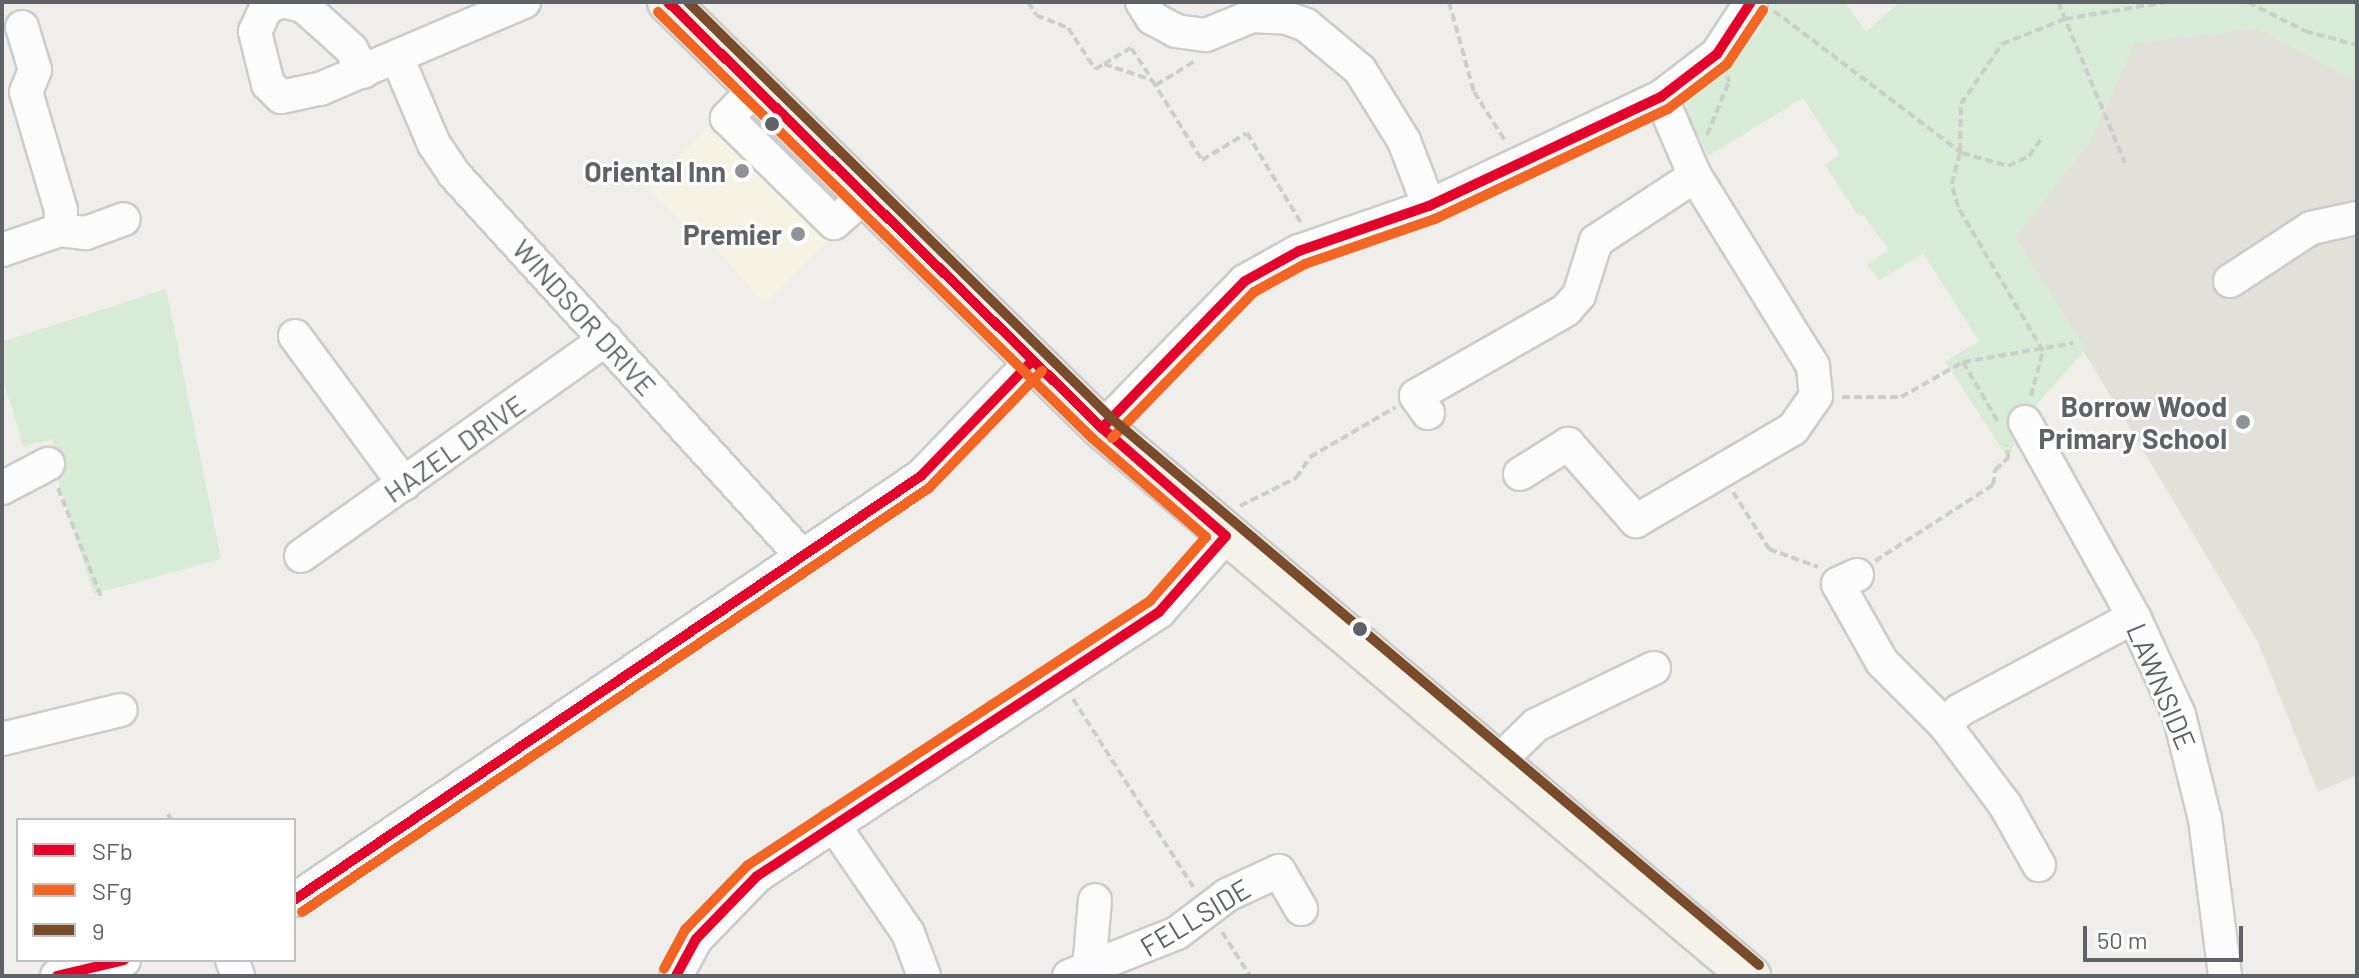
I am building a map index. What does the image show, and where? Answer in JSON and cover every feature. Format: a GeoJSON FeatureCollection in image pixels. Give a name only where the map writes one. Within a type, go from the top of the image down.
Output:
{"type":"FeatureCollection","features":[{"type":"Feature","properties":{"kind":"main road"},"geometry":{"type":"LineString","coordinates":[[668,2],[1102,428],[1750,976]]}},
{"type":"Feature","properties":{"kind":"street"},"geometry":{"type":"LineString","coordinates":[[364,72],[351,49],[303,6],[283,2],[266,8],[255,32],[268,84],[281,97],[364,72],[524,2]]}},
{"type":"Feature","properties":{"kind":"street"},"geometry":{"type":"LineString","coordinates":[[1142,2],[1152,18],[1176,31],[1206,35],[1248,9],[1290,10],[1360,70],[1404,141],[1429,206]]}},
{"type":"Feature","properties":{"kind":"street"},"geometry":{"type":"LineString","coordinates":[[1102,428],[1245,281],[1315,245],[1429,206],[1661,97],[1717,54],[1751,2]]}},
{"type":"Feature","properties":{"kind":"street"},"geometry":{"type":"LineString","coordinates":[[22,27],[35,70],[14,94],[61,210],[60,230]]}},
{"type":"Feature","properties":{"kind":"street","name":"WINDSOR DRIVE"},"geometry":{"type":"LineString","coordinates":[[397,57],[434,144],[454,174],[803,557]]}},
{"type":"Feature","properties":{"kind":"street"},"geometry":{"type":"LineString","coordinates":[[1520,474],[1568,444],[1636,521],[1718,470],[1793,429],[1816,396],[1813,366],[1695,176],[1661,97]]}},
{"type":"Feature","properties":{"kind":"street"},"geometry":{"type":"LineString","coordinates":[[1422,404],[1566,310],[1579,295],[1596,241],[1695,176]]}},
{"type":"Feature","properties":{"kind":"street"},"geometry":{"type":"LineString","coordinates":[[2230,281],[2311,228],[2357,218]]}},
{"type":"Feature","properties":{"kind":"street"},"geometry":{"type":"LineString","coordinates":[[2,250],[60,230],[86,233],[124,219]]}},
{"type":"Feature","properties":{"kind":"street"},"geometry":{"type":"LineString","coordinates":[[295,336],[404,484]]}},
{"type":"Feature","properties":{"kind":"street","name":"HAZEL DRIVE"},"geometry":{"type":"LineString","coordinates":[[301,556],[606,339]]}},
{"type":"Feature","properties":{"kind":"street"},"geometry":{"type":"LineString","coordinates":[[296,899],[921,476],[1032,361]]}},
{"type":"Feature","properties":{"kind":"street","name":"LAWNSIDE"},"geometry":{"type":"LineString","coordinates":[[2010,429],[2134,617],[2169,690],[2195,767],[2225,976]]}},
{"type":"Feature","properties":{"kind":"street"},"geometry":{"type":"LineString","coordinates":[[2,488],[48,464]]}},
{"type":"Feature","properties":{"kind":"street"},"geometry":{"type":"LineString","coordinates":[[676,976],[696,939],[736,896],[833,824],[1061,680],[1159,612],[1218,529]]}},
{"type":"Feature","properties":{"kind":"street"},"geometry":{"type":"LineString","coordinates":[[1847,579],[1889,671],[1945,725],[2040,849]]}},
{"type":"Feature","properties":{"kind":"street"},"geometry":{"type":"LineString","coordinates":[[1945,725],[1960,710],[2134,617]]}},
{"type":"Feature","properties":{"kind":"street"},"geometry":{"type":"LineString","coordinates":[[1497,763],[1536,725],[1655,669]]}},
{"type":"Feature","properties":{"kind":"street"},"geometry":{"type":"LineString","coordinates":[[2,739],[121,710]]}},
{"type":"Feature","properties":{"kind":"street"},"geometry":{"type":"LineString","coordinates":[[833,824],[908,933],[924,976]]}},
{"type":"Feature","properties":{"kind":"street","name":"FELLSIDE"},"geometry":{"type":"LineString","coordinates":[[1079,972],[1177,933],[1208,910],[1279,871],[1301,909]]}},
{"type":"Feature","properties":{"kind":"street"},"geometry":{"type":"LineString","coordinates":[[1079,972],[1095,900]]}},
{"type":"Feature","properties":{"kind":"street"},"geometry":{"type":"LineString","coordinates":[[57,976],[116,962]]}},
{"type":"Feature","properties":{"kind":"path"},"geometry":{"type":"LineString","coordinates":[[1028,2],[1036,15],[1068,28],[1095,69],[1131,48],[1202,160],[1247,133],[1315,245]]}},
{"type":"Feature","properties":{"kind":"path"},"geometry":{"type":"LineString","coordinates":[[1449,2],[1474,92],[1520,164]]}},
{"type":"Feature","properties":{"kind":"path"},"geometry":{"type":"LineString","coordinates":[[1762,2],[1960,151],[2008,166],[2029,156],[2041,139]]}},
{"type":"Feature","properties":{"kind":"path"},"geometry":{"type":"LineString","coordinates":[[2058,2],[2125,163]]}},
{"type":"Feature","properties":{"kind":"path"},"geometry":{"type":"LineString","coordinates":[[2010,429],[2036,414],[2030,388],[2043,351],[1958,207],[1952,184],[1960,151],[1961,104],[2002,44],[2065,19],[2165,2]]}},
{"type":"Feature","properties":{"kind":"path"},"geometry":{"type":"LineString","coordinates":[[2248,2],[2305,31],[2357,45]]}},
{"type":"Feature","properties":{"kind":"path"},"geometry":{"type":"LineString","coordinates":[[1678,139],[1704,141],[1729,82],[1717,54]]}},
{"type":"Feature","properties":{"kind":"path"},"geometry":{"type":"LineString","coordinates":[[1104,64],[1152,80]]}},
{"type":"Feature","properties":{"kind":"path"},"geometry":{"type":"LineString","coordinates":[[1816,396],[1901,397],[1963,362],[2043,351],[2073,343]]}},
{"type":"Feature","properties":{"kind":"path"},"geometry":{"type":"LineString","coordinates":[[1718,470],[1769,549],[1847,579],[1993,485],[1995,470],[2008,458],[2010,429],[1963,362]]}},
{"type":"Feature","properties":{"kind":"path"},"geometry":{"type":"LineString","coordinates":[[1218,529],[1296,478],[1310,457],[1422,404]]}},
{"type":"Feature","properties":{"kind":"path"},"geometry":{"type":"LineString","coordinates":[[48,464],[102,599]]}},
{"type":"Feature","properties":{"kind":"path"},"geometry":{"type":"LineString","coordinates":[[1061,680],[1250,976]]}},
{"type":"Feature","properties":{"kind":"path"},"geometry":{"type":"LineString","coordinates":[[168,814],[170,818]]}},
{"type":"Feature","properties":{"kind":"shaded area","name":"Borrow Wood Primary School"},"geometry":{"type":"Polygon","coordinates":[[[2257,28],[2357,81],[2357,775],[2318,792],[2258,642],[2015,237],[2089,143],[2134,43],[2257,28]]]}},
{"type":"Feature","properties":{"kind":"shaded area"},"geometry":{"type":"Polygon","coordinates":[[[735,100],[853,217],[764,303],[711,243],[705,247],[649,188],[735,100]]]}},
{"type":"Feature","properties":{"kind":"green space"},"geometry":{"type":"Polygon","coordinates":[[[1769,2],[1845,2],[1866,32],[1900,2],[2357,2],[2357,81],[2257,28],[2134,43],[2089,143],[2015,237],[2086,349],[2029,413],[2008,458],[1945,362],[1979,341],[1923,253],[1879,281],[1867,264],[1889,250],[1863,215],[1859,217],[1825,165],[1840,155],[1803,98],[1708,156],[1697,133],[1687,130],[1687,99],[1760,30],[1769,2]]]}},
{"type":"Feature","properties":{"kind":"green space"},"geometry":{"type":"Polygon","coordinates":[[[166,289],[221,559],[94,594],[59,485],[52,439],[23,446],[2,375],[2,342],[166,289]]]}},
{"type":"Feature","properties":{"kind":"transit line","name":"SFb"},"geometry":{"type":"LineString","coordinates":[[668,2],[1102,428],[1226,536],[1159,612],[757,876],[696,939],[676,976]]}},
{"type":"Feature","properties":{"kind":"transit line","name":"9"},"geometry":{"type":"LineString","coordinates":[[688,2],[1111,418],[1759,965]]}},
{"type":"Feature","properties":{"kind":"transit line","name":"SFb"},"geometry":{"type":"LineString","coordinates":[[1102,428],[1245,281],[1299,251],[1429,206],[1661,97],[1717,54],[1751,2]]}},
{"type":"Feature","properties":{"kind":"transit line","name":"SFg"},"geometry":{"type":"LineString","coordinates":[[1112,438],[1254,292],[1305,264],[1435,219],[1668,109],[1727,64],[1763,10]]}},
{"type":"Feature","properties":{"kind":"transit line","name":"SFg"},"geometry":{"type":"LineString","coordinates":[[658,12],[1092,438],[1206,537],[1150,601],[748,865],[685,930],[664,969]]}},
{"type":"Feature","properties":{"kind":"transit line","name":"SFb"},"geometry":{"type":"LineString","coordinates":[[296,899],[921,476],[1032,361]]}},
{"type":"Feature","properties":{"kind":"transit line","name":"SFg"},"geometry":{"type":"LineString","coordinates":[[302,912],[929,488],[1042,371]]}},
{"type":"Feature","properties":{"kind":"transit line","name":"SFb"},"geometry":{"type":"LineString","coordinates":[[57,976],[116,962]]}},
{"type":"Feature","properties":{"kind":"place","name":"Oriental Inn"},"geometry":{"type":"Point","coordinates":[742,171]}},
{"type":"Feature","properties":{"kind":"place","name":"Premier"},"geometry":{"type":"Point","coordinates":[798,234]}},
{"type":"Feature","properties":{"kind":"place","name":"Borrow Wood Primary School"},"geometry":{"type":"Point","coordinates":[2243,422]}}]}
